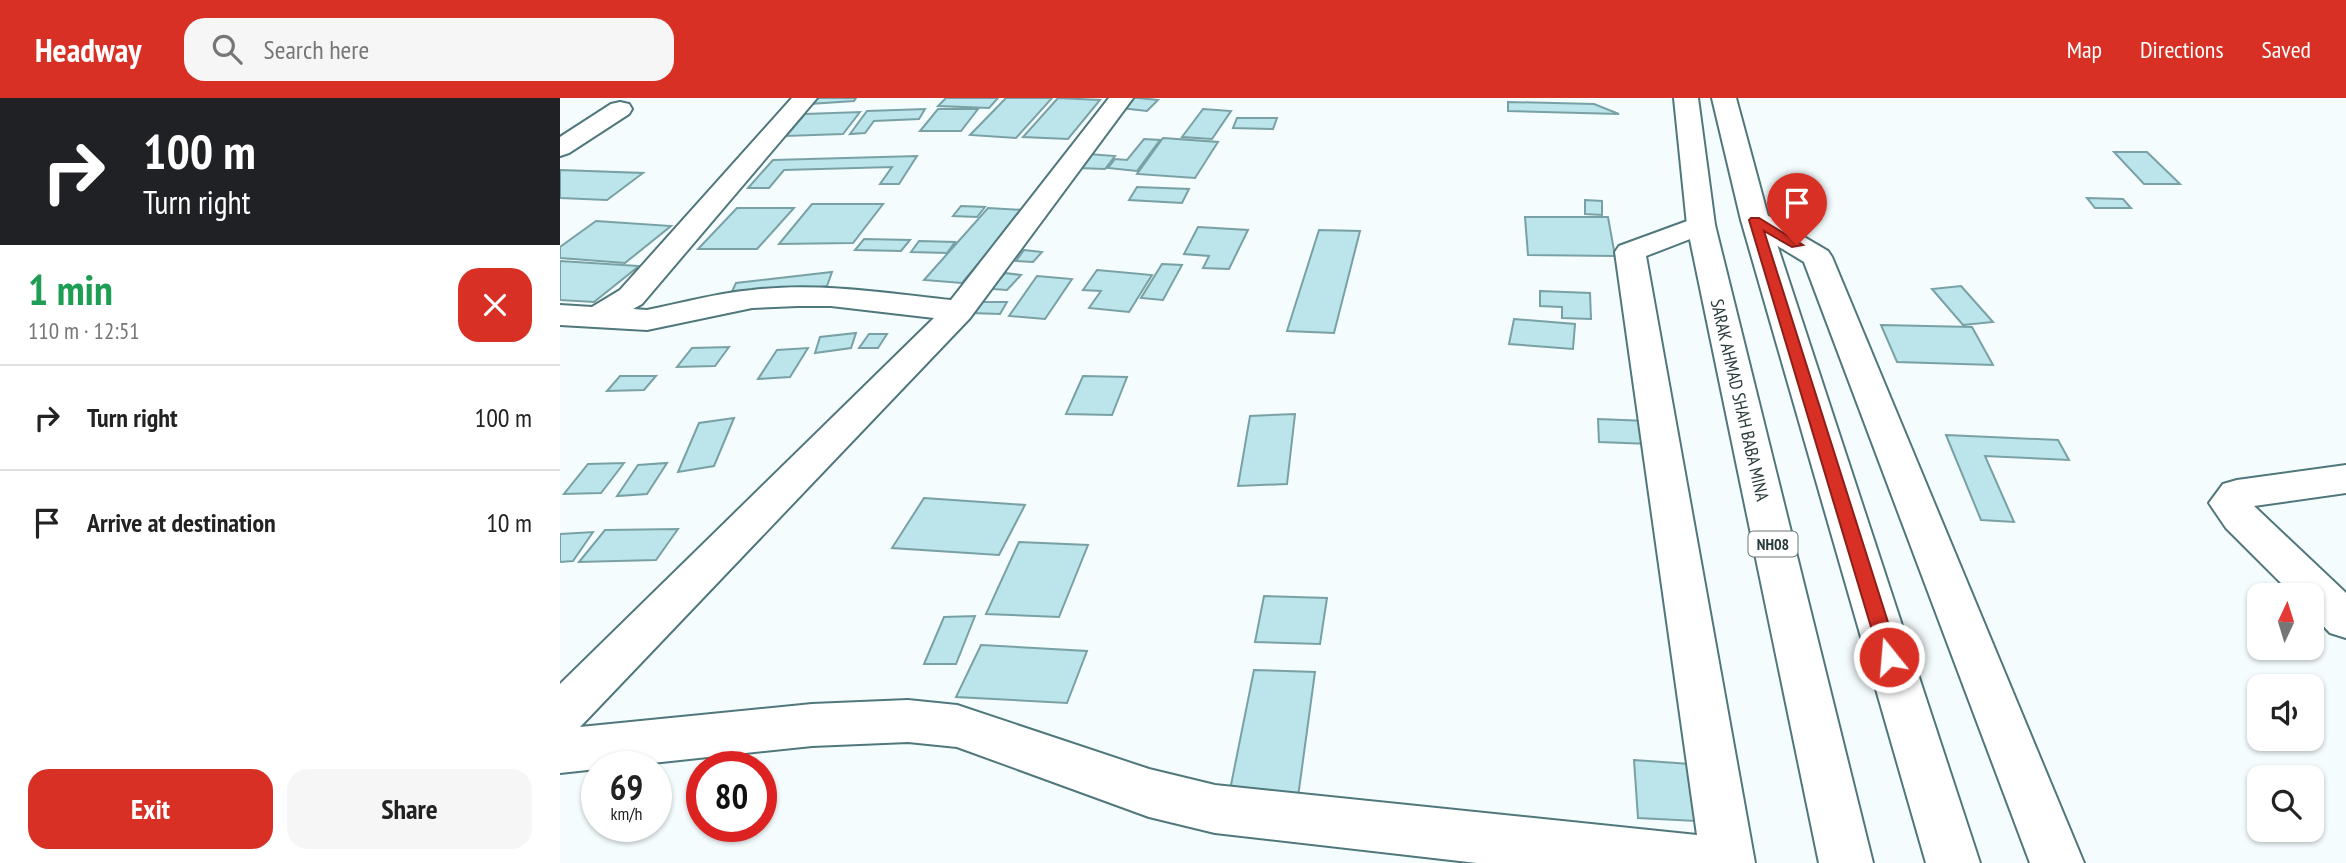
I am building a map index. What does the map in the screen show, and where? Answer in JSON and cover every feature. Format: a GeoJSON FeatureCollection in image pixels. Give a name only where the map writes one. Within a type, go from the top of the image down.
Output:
{"type":"FeatureCollection","features":[{"type":"Feature","properties":{"kind":"main road"},"geometry":{"type":"LineString","coordinates":[[597,318],[631,297],[805,98]]}},
{"type":"Feature","properties":{"kind":"main road"},"geometry":{"type":"LineString","coordinates":[[560,715],[958,311],[1121,98]]}},
{"type":"Feature","properties":{"kind":"main road","name":"SARAK AHMAD SHAH BABA MINA"},"geometry":{"type":"LineString","coordinates":[[1686,98],[1701,225],[1846,863]]}},
{"type":"Feature","properties":{"kind":"main road"},"geometry":{"type":"LineString","coordinates":[[1724,98],[1755,220],[1953,863]]}},
{"type":"Feature","properties":{"kind":"main road"},"geometry":{"type":"LineString","coordinates":[[560,148],[620,109]]}},
{"type":"Feature","properties":{"kind":"main road"},"geometry":{"type":"LineString","coordinates":[[1755,220],[1818,257],[2057,863]]}},
{"type":"Feature","properties":{"kind":"main road"},"geometry":{"type":"LineString","coordinates":[[1701,225],[1630,252],[1728,863]]}},
{"type":"Feature","properties":{"kind":"main road"},"geometry":{"type":"LineString","coordinates":[[560,315],[647,320],[752,299],[798,297],[831,297],[958,311]]}},
{"type":"Feature","properties":{"kind":"main road"},"geometry":{"type":"LineString","coordinates":[[2346,479],[2236,494],[2229,503],[2240,517],[2346,620]]}},
{"type":"Feature","properties":{"kind":"main road"},"geometry":{"type":"LineString","coordinates":[[560,751],[812,724],[908,721],[957,726],[1149,793],[1215,809],[1712,863]]}},
{"type":"Feature","properties":{"kind":"building"},"geometry":{"type":"Polygon","coordinates":[[[812,98],[856,98],[854,101],[808,104],[812,98]]]}},
{"type":"Feature","properties":{"kind":"building"},"geometry":{"type":"Polygon","coordinates":[[[946,98],[998,98],[989,108],[938,106],[946,98]]]}},
{"type":"Feature","properties":{"kind":"building"},"geometry":{"type":"Polygon","coordinates":[[[1006,98],[1052,98],[1016,138],[970,135],[1006,98]]]}},
{"type":"Feature","properties":{"kind":"building"},"geometry":{"type":"Polygon","coordinates":[[[1058,98],[1100,100],[1068,139],[1023,137],[1058,98]]]}},
{"type":"Feature","properties":{"kind":"building"},"geometry":{"type":"Polygon","coordinates":[[[1131,98],[1158,100],[1147,111],[1120,108],[1131,98]]]}},
{"type":"Feature","properties":{"kind":"building"},"geometry":{"type":"Polygon","coordinates":[[[1508,102],[1594,104],[1619,114],[1508,111],[1508,102]]]}},
{"type":"Feature","properties":{"kind":"building"},"geometry":{"type":"Polygon","coordinates":[[[925,109],[919,119],[874,121],[865,133],[850,134],[867,111],[925,109]]]}},
{"type":"Feature","properties":{"kind":"building"},"geometry":{"type":"Polygon","coordinates":[[[938,109],[978,109],[961,131],[920,131],[938,109]]]}},
{"type":"Feature","properties":{"kind":"building"},"geometry":{"type":"Polygon","coordinates":[[[1203,109],[1231,111],[1212,139],[1182,137],[1203,109]]]}},
{"type":"Feature","properties":{"kind":"building"},"geometry":{"type":"Polygon","coordinates":[[[860,112],[843,134],[786,136],[805,114],[860,112]]]}},
{"type":"Feature","properties":{"kind":"building"},"geometry":{"type":"Polygon","coordinates":[[[1237,118],[1277,118],[1273,129],[1233,128],[1237,118]]]}},
{"type":"Feature","properties":{"kind":"building"},"geometry":{"type":"Polygon","coordinates":[[[1163,138],[1218,142],[1195,178],[1137,174],[1163,138]]]}},
{"type":"Feature","properties":{"kind":"building"},"geometry":{"type":"Polygon","coordinates":[[[1144,139],[1160,140],[1137,171],[1108,168],[1115,159],[1127,160],[1144,139]]]}},
{"type":"Feature","properties":{"kind":"building"},"geometry":{"type":"Polygon","coordinates":[[[2114,152],[2147,152],[2180,184],[2144,184],[2114,152]]]}},
{"type":"Feature","properties":{"kind":"building"},"geometry":{"type":"Polygon","coordinates":[[[1088,154],[1115,156],[1105,169],[1078,168],[1088,154]]]}},
{"type":"Feature","properties":{"kind":"building"},"geometry":{"type":"Polygon","coordinates":[[[917,156],[899,184],[880,184],[892,167],[784,170],[769,188],[748,188],[773,160],[917,156]]]}},
{"type":"Feature","properties":{"kind":"building"},"geometry":{"type":"Polygon","coordinates":[[[560,170],[643,173],[607,200],[560,198],[560,170]]]}},
{"type":"Feature","properties":{"kind":"building"},"geometry":{"type":"Polygon","coordinates":[[[1137,187],[1189,189],[1182,203],[1129,200],[1137,187]]]}},
{"type":"Feature","properties":{"kind":"building"},"geometry":{"type":"Polygon","coordinates":[[[2087,198],[2123,199],[2131,208],[2095,208],[2087,198]]]}},
{"type":"Feature","properties":{"kind":"building"},"geometry":{"type":"Polygon","coordinates":[[[1585,200],[1602,201],[1602,215],[1585,214],[1585,200]]]}},
{"type":"Feature","properties":{"kind":"building"},"geometry":{"type":"Polygon","coordinates":[[[812,204],[883,204],[853,243],[779,244],[812,204]]]}},
{"type":"Feature","properties":{"kind":"building"},"geometry":{"type":"Polygon","coordinates":[[[961,206],[985,207],[977,217],[953,216],[961,206]]]}},
{"type":"Feature","properties":{"kind":"building"},"geometry":{"type":"Polygon","coordinates":[[[737,208],[794,208],[757,249],[698,249],[737,208]]]}},
{"type":"Feature","properties":{"kind":"building"},"geometry":{"type":"Polygon","coordinates":[[[988,208],[1023,210],[962,283],[924,280],[988,208]]]}},
{"type":"Feature","properties":{"kind":"building"},"geometry":{"type":"Polygon","coordinates":[[[1525,217],[1608,217],[1615,256],[1528,255],[1525,217]]]}},
{"type":"Feature","properties":{"kind":"building"},"geometry":{"type":"Polygon","coordinates":[[[596,221],[671,226],[625,263],[560,258],[560,247],[596,221]]]}},
{"type":"Feature","properties":{"kind":"building"},"geometry":{"type":"Polygon","coordinates":[[[1198,227],[1248,230],[1229,269],[1203,268],[1209,256],[1184,254],[1198,227]]]}},
{"type":"Feature","properties":{"kind":"building"},"geometry":{"type":"Polygon","coordinates":[[[1319,230],[1360,231],[1334,333],[1287,331],[1319,230]]]}},
{"type":"Feature","properties":{"kind":"building"},"geometry":{"type":"Polygon","coordinates":[[[864,239],[910,240],[901,251],[855,250],[864,239]]]}},
{"type":"Feature","properties":{"kind":"building"},"geometry":{"type":"Polygon","coordinates":[[[919,241],[955,242],[947,253],[911,252],[919,241]]]}},
{"type":"Feature","properties":{"kind":"building"},"geometry":{"type":"Polygon","coordinates":[[[1024,250],[1042,252],[1033,262],[1016,261],[1024,250]]]}},
{"type":"Feature","properties":{"kind":"building"},"geometry":{"type":"Polygon","coordinates":[[[560,261],[639,266],[594,302],[560,300],[560,261]]]}},
{"type":"Feature","properties":{"kind":"building"},"geometry":{"type":"Polygon","coordinates":[[[1162,264],[1182,265],[1163,300],[1141,298],[1162,264]]]}},
{"type":"Feature","properties":{"kind":"building"},"geometry":{"type":"Polygon","coordinates":[[[1097,270],[1152,275],[1129,312],[1089,308],[1101,291],[1083,290],[1097,270]]]}},
{"type":"Feature","properties":{"kind":"building"},"geometry":{"type":"Polygon","coordinates":[[[832,272],[827,286],[729,298],[736,283],[832,272]]]}},
{"type":"Feature","properties":{"kind":"building"},"geometry":{"type":"Polygon","coordinates":[[[1005,273],[1021,275],[1007,290],[991,289],[1005,273]]]}},
{"type":"Feature","properties":{"kind":"building"},"geometry":{"type":"Polygon","coordinates":[[[1037,276],[1072,279],[1045,319],[1009,316],[1037,276]]]}},
{"type":"Feature","properties":{"kind":"building"},"geometry":{"type":"Polygon","coordinates":[[[1961,286],[1993,322],[1963,325],[1932,289],[1961,286]]]}},
{"type":"Feature","properties":{"kind":"building"},"geometry":{"type":"Polygon","coordinates":[[[1540,291],[1590,293],[1591,319],[1562,318],[1562,307],[1540,306],[1540,291]]]}},
{"type":"Feature","properties":{"kind":"building"},"geometry":{"type":"Polygon","coordinates":[[[979,302],[1007,302],[1000,314],[971,313],[979,302]]]}},
{"type":"Feature","properties":{"kind":"building"},"geometry":{"type":"Polygon","coordinates":[[[1514,319],[1575,324],[1573,349],[1509,344],[1514,319]]]}},
{"type":"Feature","properties":{"kind":"building"},"geometry":{"type":"Polygon","coordinates":[[[1881,325],[1972,327],[1993,365],[1897,362],[1881,325]]]}},
{"type":"Feature","properties":{"kind":"building"},"geometry":{"type":"Polygon","coordinates":[[[856,333],[851,348],[815,353],[820,337],[856,333]]]}},
{"type":"Feature","properties":{"kind":"building"},"geometry":{"type":"Polygon","coordinates":[[[869,334],[887,334],[878,348],[859,348],[869,334]]]}},
{"type":"Feature","properties":{"kind":"building"},"geometry":{"type":"Polygon","coordinates":[[[729,347],[715,366],[677,367],[692,348],[729,347]]]}},
{"type":"Feature","properties":{"kind":"building"},"geometry":{"type":"Polygon","coordinates":[[[808,348],[790,377],[758,379],[777,350],[808,348]]]}},
{"type":"Feature","properties":{"kind":"building"},"geometry":{"type":"Polygon","coordinates":[[[620,376],[656,376],[644,390],[607,391],[620,376]]]}},
{"type":"Feature","properties":{"kind":"building"},"geometry":{"type":"Polygon","coordinates":[[[1083,376],[1127,377],[1112,415],[1066,414],[1083,376]]]}},
{"type":"Feature","properties":{"kind":"building"},"geometry":{"type":"Polygon","coordinates":[[[1295,414],[1287,484],[1238,486],[1250,416],[1295,414]]]}},
{"type":"Feature","properties":{"kind":"building"},"geometry":{"type":"Polygon","coordinates":[[[734,418],[714,466],[678,472],[699,423],[734,418]]]}},
{"type":"Feature","properties":{"kind":"building"},"geometry":{"type":"Polygon","coordinates":[[[1598,419],[1647,421],[1650,444],[1599,442],[1598,419]]]}},
{"type":"Feature","properties":{"kind":"building"},"geometry":{"type":"Polygon","coordinates":[[[1946,435],[2058,440],[2069,460],[1985,456],[2014,522],[1981,520],[1946,435]]]}},
{"type":"Feature","properties":{"kind":"building"},"geometry":{"type":"Polygon","coordinates":[[[624,463],[601,493],[564,494],[588,464],[624,463]]]}},
{"type":"Feature","properties":{"kind":"building"},"geometry":{"type":"Polygon","coordinates":[[[667,463],[647,494],[617,496],[638,465],[667,463]]]}},
{"type":"Feature","properties":{"kind":"building"},"geometry":{"type":"Polygon","coordinates":[[[924,498],[1025,505],[999,555],[892,548],[924,498]]]}},
{"type":"Feature","properties":{"kind":"building"},"geometry":{"type":"Polygon","coordinates":[[[678,529],[656,560],[579,562],[605,530],[678,529]]]}},
{"type":"Feature","properties":{"kind":"building"},"geometry":{"type":"Polygon","coordinates":[[[593,532],[573,561],[560,562],[560,534],[593,532]]]}},
{"type":"Feature","properties":{"kind":"building"},"geometry":{"type":"Polygon","coordinates":[[[1019,542],[1088,545],[1059,617],[986,614],[1019,542]]]}},
{"type":"Feature","properties":{"kind":"building"},"geometry":{"type":"Polygon","coordinates":[[[1264,596],[1327,598],[1320,644],[1255,642],[1264,596]]]}},
{"type":"Feature","properties":{"kind":"building"},"geometry":{"type":"Polygon","coordinates":[[[975,616],[956,664],[924,664],[944,617],[975,616]]]}},
{"type":"Feature","properties":{"kind":"building"},"geometry":{"type":"Polygon","coordinates":[[[981,645],[1087,651],[1067,703],[956,697],[981,645]]]}},
{"type":"Feature","properties":{"kind":"building"},"geometry":{"type":"Polygon","coordinates":[[[1254,670],[1315,672],[1298,797],[1229,795],[1254,670]]]}},
{"type":"Feature","properties":{"kind":"building"},"geometry":{"type":"Polygon","coordinates":[[[1634,760],[1690,764],[1696,821],[1638,818],[1634,760]]]}},
{"type":"Feature","properties":{"kind":"route"},"geometry":{"type":"LineString","coordinates":[[1797,245],[1755,220],[1889,657]]}}]}
